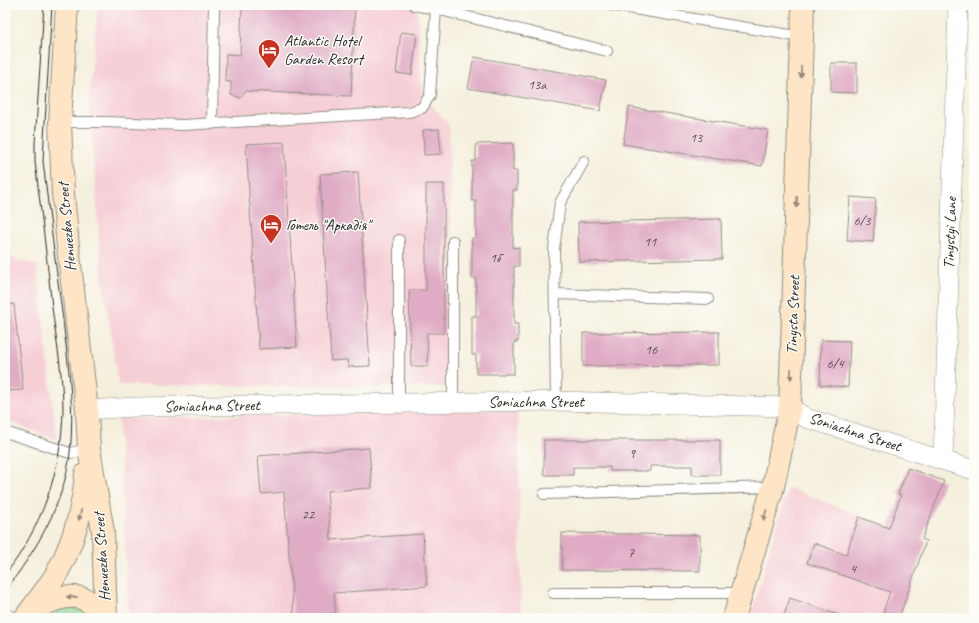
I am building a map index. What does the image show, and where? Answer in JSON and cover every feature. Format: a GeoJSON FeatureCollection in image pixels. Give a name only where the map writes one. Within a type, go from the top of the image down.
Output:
{"type":"FeatureCollection","features":[{"type":"Feature","properties":{"kind":"main road","name":"Henuezka Street"},"geometry":{"type":"LineString","coordinates":[[23,615],[56,573],[69,549],[80,516],[86,481],[88,449],[86,410],[63,193],[60,122],[68,5]]}},
{"type":"Feature","properties":{"kind":"main road","name":"Tinysta Street"},"geometry":{"type":"LineString","coordinates":[[734,618],[773,487],[790,407],[803,5]]}},
{"type":"Feature","properties":{"kind":"main road","name":"Henuezka Street"},"geometry":{"type":"LineString","coordinates":[[88,449],[103,532],[106,618]]}},
{"type":"Feature","properties":{"kind":"main road"},"geometry":{"type":"LineString","coordinates":[[23,615],[54,599],[72,596],[86,600],[92,604],[98,610],[102,618]]}},
{"type":"Feature","properties":{"kind":"street","name":"Tinystyi Lane"},"geometry":{"type":"LineString","coordinates":[[943,460],[958,5]]}},
{"type":"Feature","properties":{"kind":"street","name":"Soniachna Street"},"geometry":{"type":"LineString","coordinates":[[86,410],[135,407],[556,401],[790,407],[806,418],[974,470]]}},
{"type":"Feature","properties":{"kind":"lane"},"geometry":{"type":"LineString","coordinates":[[212,124],[214,5]]}},
{"type":"Feature","properties":{"kind":"lane"},"geometry":{"type":"LineString","coordinates":[[414,5],[608,51]]}},
{"type":"Feature","properties":{"kind":"lane"},"geometry":{"type":"LineString","coordinates":[[610,5],[802,37]]}},
{"type":"Feature","properties":{"kind":"lane"},"geometry":{"type":"LineString","coordinates":[[60,122],[183,125],[409,112],[422,108],[430,95],[436,9]]}},
{"type":"Feature","properties":{"kind":"lane"},"geometry":{"type":"LineString","coordinates":[[556,401],[554,249],[560,203],[584,161]]}},
{"type":"Feature","properties":{"kind":"lane"},"geometry":{"type":"LineString","coordinates":[[399,240],[399,404]]}},
{"type":"Feature","properties":{"kind":"lane"},"geometry":{"type":"LineString","coordinates":[[452,241],[452,403]]}},
{"type":"Feature","properties":{"kind":"lane"},"geometry":{"type":"LineString","coordinates":[[555,294],[708,299]]}},
{"type":"Feature","properties":{"kind":"lane"},"geometry":{"type":"LineString","coordinates":[[5,432],[70,453],[88,449]]}},
{"type":"Feature","properties":{"kind":"lane"},"geometry":{"type":"LineString","coordinates":[[544,494],[773,487]]}},
{"type":"Feature","properties":{"kind":"lane"},"geometry":{"type":"LineString","coordinates":[[553,593],[741,593]]}},
{"type":"Feature","properties":{"kind":"lane"},"geometry":{"type":"LineString","coordinates":[[5,612],[23,615]]}},
{"type":"Feature","properties":{"kind":"shaded area"},"geometry":{"type":"Polygon","coordinates":[[[98,5],[417,5],[422,93],[449,125],[453,355],[446,387],[118,385],[101,263],[89,97],[98,5]]]}},
{"type":"Feature","properties":{"kind":"shaded area"},"geometry":{"type":"Polygon","coordinates":[[[5,256],[37,265],[57,440],[5,420],[5,256]]]}},
{"type":"Feature","properties":{"kind":"shaded area"},"geometry":{"type":"Polygon","coordinates":[[[518,409],[521,618],[129,618],[118,419],[518,409]]]}},
{"type":"Feature","properties":{"kind":"shaded area"},"geometry":{"type":"Polygon","coordinates":[[[788,488],[926,541],[899,618],[750,618],[788,488]]]}},
{"type":"Feature","properties":{"kind":"green space"},"geometry":{"type":"Polygon","coordinates":[[[75,606],[92,618],[50,618],[62,607],[75,606]]]}},
{"type":"Feature","properties":{"kind":"building"},"geometry":{"type":"Polygon","coordinates":[[[242,5],[323,5],[355,7],[351,96],[245,91],[241,98],[231,95],[231,82],[225,81],[226,54],[240,55],[242,5]]]}},
{"type":"Feature","properties":{"kind":"building"},"geometry":{"type":"Polygon","coordinates":[[[401,32],[417,34],[412,75],[396,73],[401,32]]]}},
{"type":"Feature","properties":{"kind":"building"},"geometry":{"type":"Polygon","coordinates":[[[474,57],[606,80],[600,111],[468,88],[474,57]]]}},
{"type":"Feature","properties":{"kind":"building"},"geometry":{"type":"Polygon","coordinates":[[[831,63],[857,63],[857,93],[831,92],[831,63]]]}},
{"type":"Feature","properties":{"kind":"building"},"geometry":{"type":"Polygon","coordinates":[[[629,107],[768,130],[762,166],[623,144],[629,107]]]}},
{"type":"Feature","properties":{"kind":"building"},"geometry":{"type":"Polygon","coordinates":[[[439,129],[441,154],[424,155],[423,130],[439,129]]]}},
{"type":"Feature","properties":{"kind":"building","name":"Готель \"Аркадія\""},"geometry":{"type":"Polygon","coordinates":[[[284,142],[297,347],[259,349],[246,144],[284,142]]]}},
{"type":"Feature","properties":{"kind":"building"},"geometry":{"type":"Polygon","coordinates":[[[513,143],[513,171],[517,171],[517,190],[513,190],[513,248],[519,247],[519,266],[514,266],[514,324],[518,324],[518,342],[514,342],[514,374],[476,374],[476,355],[472,355],[472,316],[476,316],[476,278],[472,278],[472,238],[476,238],[476,201],[472,201],[472,161],[476,161],[476,144],[513,143]]]}},
{"type":"Feature","properties":{"kind":"building"},"geometry":{"type":"Polygon","coordinates":[[[358,172],[370,366],[348,367],[347,360],[331,361],[320,174],[358,172]]]}},
{"type":"Feature","properties":{"kind":"building"},"geometry":{"type":"Polygon","coordinates":[[[426,184],[444,184],[444,333],[427,333],[428,366],[411,366],[409,290],[426,290],[426,184]]]}},
{"type":"Feature","properties":{"kind":"building"},"geometry":{"type":"Polygon","coordinates":[[[850,197],[876,199],[873,242],[847,240],[850,197]]]}},
{"type":"Feature","properties":{"kind":"building"},"geometry":{"type":"Polygon","coordinates":[[[721,219],[722,259],[579,262],[578,222],[721,219]]]}},
{"type":"Feature","properties":{"kind":"building"},"geometry":{"type":"Polygon","coordinates":[[[14,304],[23,390],[5,391],[5,305],[14,304]]]}},
{"type":"Feature","properties":{"kind":"building"},"geometry":{"type":"Polygon","coordinates":[[[719,332],[719,365],[583,366],[583,333],[719,332]]]}},
{"type":"Feature","properties":{"kind":"building"},"geometry":{"type":"Polygon","coordinates":[[[821,340],[850,341],[848,387],[820,385],[821,340]]]}},
{"type":"Feature","properties":{"kind":"building"},"geometry":{"type":"Polygon","coordinates":[[[544,440],[720,440],[720,475],[692,475],[692,466],[650,466],[650,471],[610,471],[610,467],[573,467],[573,475],[544,475],[544,440]]]}},
{"type":"Feature","properties":{"kind":"building"},"geometry":{"type":"Polygon","coordinates":[[[369,448],[372,488],[327,491],[331,540],[423,534],[427,586],[334,593],[336,618],[294,618],[284,492],[261,494],[258,456],[369,448]]]}},
{"type":"Feature","properties":{"kind":"building"},"geometry":{"type":"Polygon","coordinates":[[[908,468],[944,481],[922,539],[926,541],[899,618],[881,618],[890,592],[807,563],[814,543],[846,555],[859,517],[889,528],[901,495],[898,494],[908,468]]]}},
{"type":"Feature","properties":{"kind":"building"},"geometry":{"type":"Polygon","coordinates":[[[562,533],[700,535],[700,571],[562,570],[562,533]]]}},
{"type":"Feature","properties":{"kind":"building"},"geometry":{"type":"Polygon","coordinates":[[[790,598],[842,616],[842,618],[783,618],[790,598]]]}},
{"type":"Feature","properties":{"kind":"tram line"},"geometry":{"type":"LineString","coordinates":[[5,575],[30,537],[48,497],[59,454],[62,432],[63,396],[61,370],[35,162],[44,5]]}},
{"type":"Feature","properties":{"kind":"tram line"},"geometry":{"type":"LineString","coordinates":[[5,591],[38,543],[47,526],[62,491],[70,453],[72,419],[69,370],[43,161],[52,5]]}},
{"type":"Feature","properties":{"kind":"place","name":"Atlantic Hotel Garden Resort"},"geometry":{"type":"Point","coordinates":[269,70]}},
{"type":"Feature","properties":{"kind":"place","name":"Готель \"Аркадія\""},"geometry":{"type":"Point","coordinates":[271,244]}}]}
